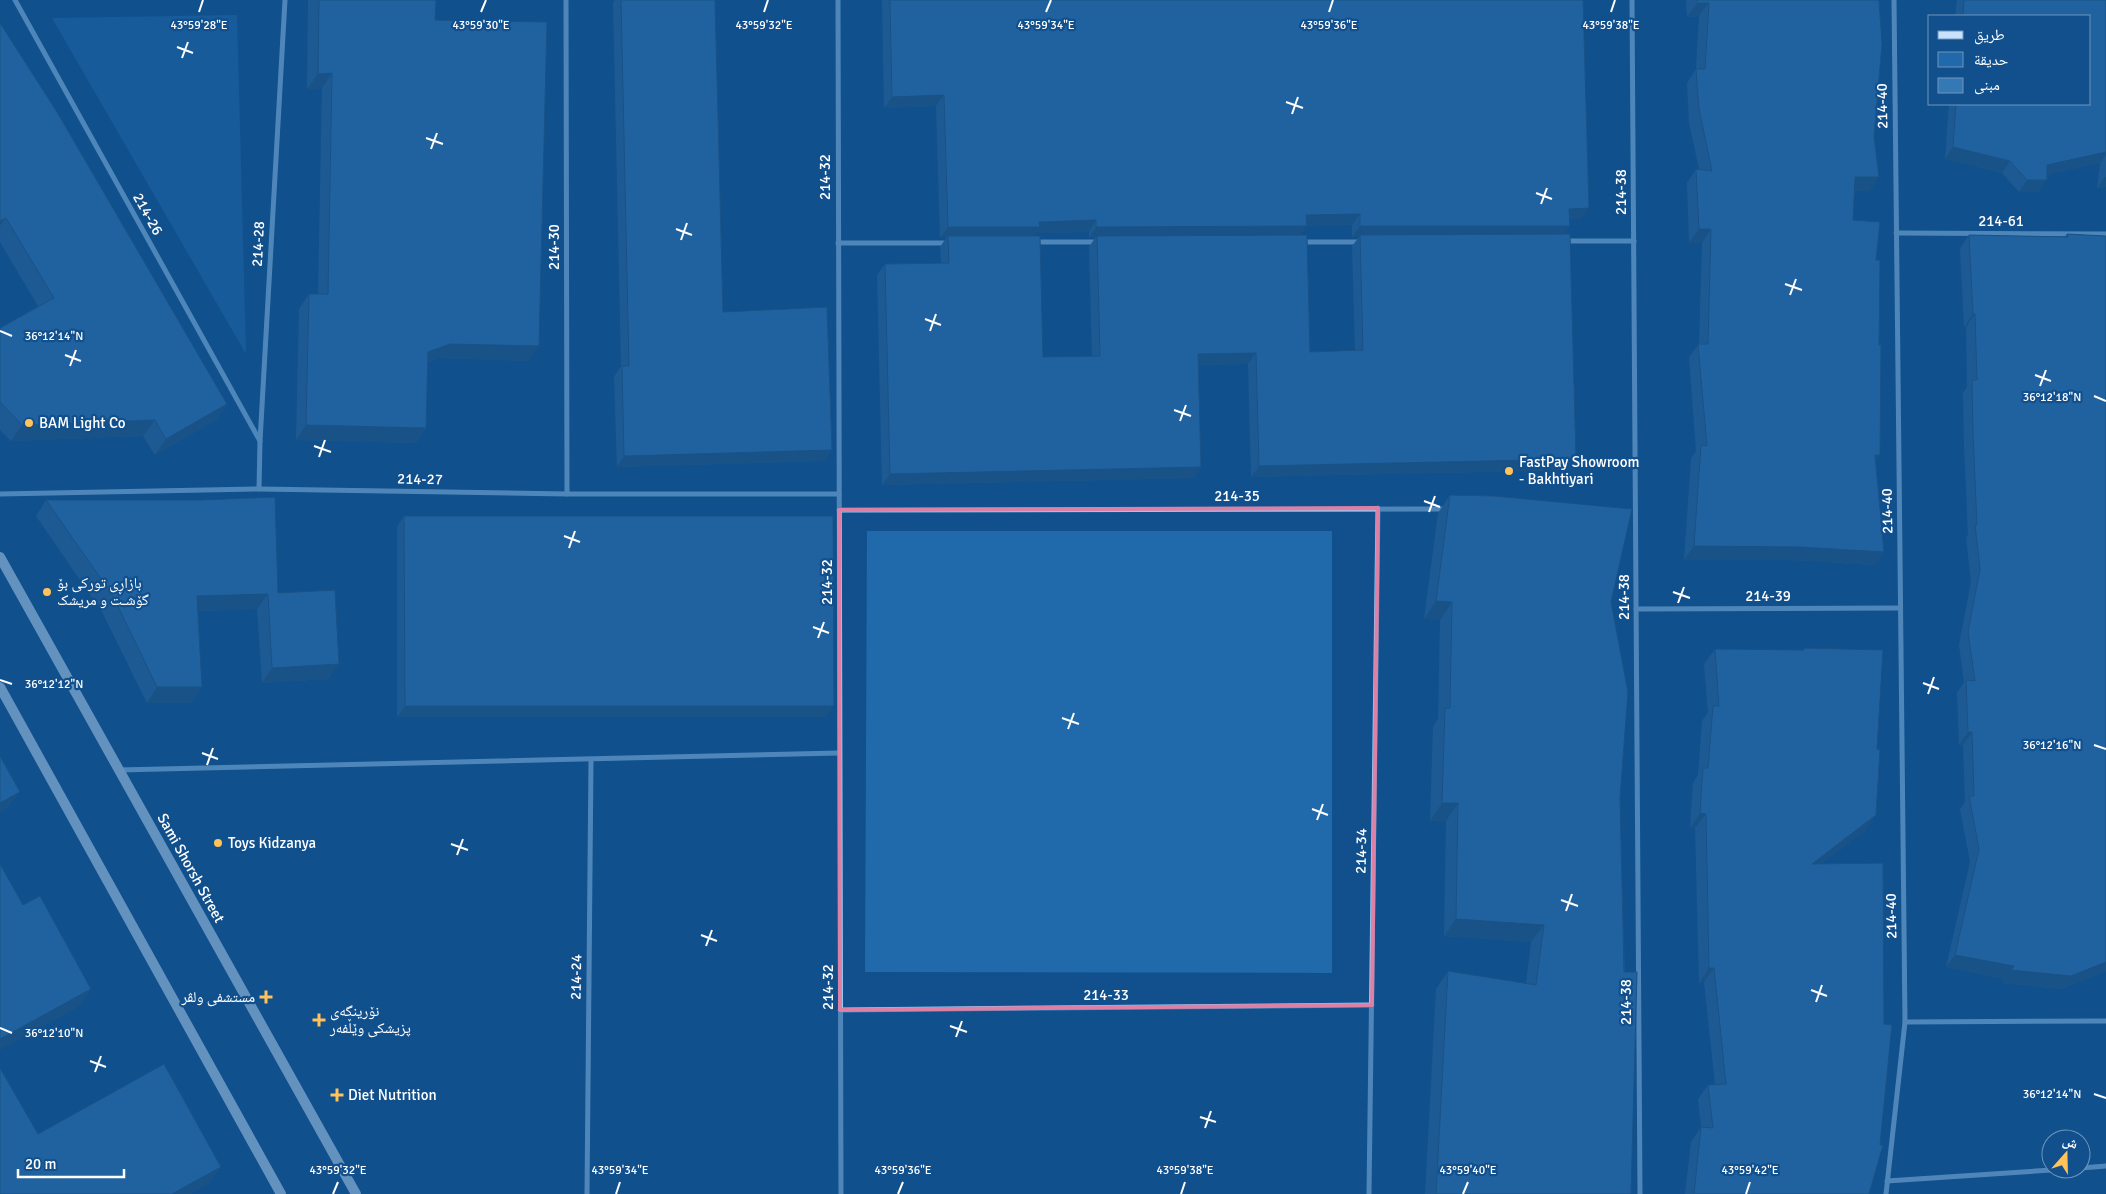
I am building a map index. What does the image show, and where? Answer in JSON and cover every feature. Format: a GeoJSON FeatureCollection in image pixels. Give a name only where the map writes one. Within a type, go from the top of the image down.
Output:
{"type":"FeatureCollection","features":[{"type":"Feature","properties":{"kind":"main road","name":"Sami Shorsh Street"},"geometry":{"type":"LineString","coordinates":[[0,557],[356,1194]]}},
{"type":"Feature","properties":{"kind":"main road"},"geometry":{"type":"LineString","coordinates":[[0,687],[281,1194]]}},
{"type":"Feature","properties":{"kind":"street","name":"214-26"},"geometry":{"type":"LineString","coordinates":[[15,0],[260,441]]}},
{"type":"Feature","properties":{"kind":"street","name":"214-28"},"geometry":{"type":"LineString","coordinates":[[260,489],[260,441],[285,0]]}},
{"type":"Feature","properties":{"kind":"street","name":"214-30"},"geometry":{"type":"LineString","coordinates":[[566,0],[567,494]]}},
{"type":"Feature","properties":{"kind":"street","name":"214-32"},"geometry":{"type":"LineString","coordinates":[[838,0],[841,1194]]}},
{"type":"Feature","properties":{"kind":"street","name":"214-38"},"geometry":{"type":"LineString","coordinates":[[1632,0],[1640,1194]]}},
{"type":"Feature","properties":{"kind":"street","name":"214-40"},"geometry":{"type":"LineString","coordinates":[[1886,1194],[1905,1022],[1894,0]]}},
{"type":"Feature","properties":{"kind":"street","name":"214-61"},"geometry":{"type":"LineString","coordinates":[[1896,233],[2106,234]]}},
{"type":"Feature","properties":{"kind":"street"},"geometry":{"type":"LineString","coordinates":[[1554,241],[1634,241]]}},
{"type":"Feature","properties":{"kind":"street"},"geometry":{"type":"LineString","coordinates":[[1027,242],[1107,242]]}},
{"type":"Feature","properties":{"kind":"street"},"geometry":{"type":"LineString","coordinates":[[1296,242],[1365,242]]}},
{"type":"Feature","properties":{"kind":"street"},"geometry":{"type":"LineString","coordinates":[[838,243],[958,243]]}},
{"type":"Feature","properties":{"kind":"street","name":"214-27"},"geometry":{"type":"LineString","coordinates":[[0,494],[260,489],[567,494],[839,494]]}},
{"type":"Feature","properties":{"kind":"street","name":"214-34"},"geometry":{"type":"LineString","coordinates":[[1369,1194],[1378,508]]}},
{"type":"Feature","properties":{"kind":"street","name":"214-35"},"geometry":{"type":"LineString","coordinates":[[839,510],[1457,509]]}},
{"type":"Feature","properties":{"kind":"street"},"geometry":{"type":"LineString","coordinates":[[1626,510],[1636,511]]}},
{"type":"Feature","properties":{"kind":"street","name":"214-39"},"geometry":{"type":"LineString","coordinates":[[1636,609],[1900,608]]}},
{"type":"Feature","properties":{"kind":"street"},"geometry":{"type":"LineString","coordinates":[[118,770],[839,754]]}},
{"type":"Feature","properties":{"kind":"street","name":"214-24"},"geometry":{"type":"LineString","coordinates":[[587,1194],[591,760]]}},
{"type":"Feature","properties":{"kind":"street","name":"214-33"},"geometry":{"type":"LineString","coordinates":[[840,1010],[1372,1006]]}},
{"type":"Feature","properties":{"kind":"street"},"geometry":{"type":"LineString","coordinates":[[1905,1022],[2106,1021]]}},
{"type":"Feature","properties":{"kind":"street"},"geometry":{"type":"LineString","coordinates":[[2091,1167],[2106,1166]]}},
{"type":"Feature","properties":{"kind":"street"},"geometry":{"type":"LineString","coordinates":[[1887,1181],[2041,1171]]}},
{"type":"Feature","properties":{"kind":"highlighted area"},"geometry":{"type":"Polygon","coordinates":[[[1378,508],[1372,1005],[840,1010],[839,510],[1378,508]]]}},
{"type":"Feature","properties":{"kind":"green space"},"geometry":{"type":"Polygon","coordinates":[[[237,15],[246,354],[52,18],[237,15]]]}},
{"type":"Feature","properties":{"kind":"green space"},"geometry":{"type":"Polygon","coordinates":[[[867,531],[1332,531],[1332,973],[865,972],[867,531]]]}},
{"type":"Feature","properties":{"kind":"building"},"geometry":{"type":"Polygon","coordinates":[[[319,0],[436,0],[435,20],[547,22],[539,346],[450,344],[428,352],[426,428],[306,425],[309,294],[328,294],[332,73],[318,74],[319,0]]]}},
{"type":"Feature","properties":{"kind":"building"},"geometry":{"type":"Polygon","coordinates":[[[621,0],[715,0],[723,312],[827,307],[832,450],[624,456],[622,366],[629,366],[621,0]]]}},
{"type":"Feature","properties":{"kind":"building"},"geometry":{"type":"Polygon","coordinates":[[[890,0],[1583,0],[1589,208],[1569,209],[1570,226],[1360,226],[1360,214],[1306,215],[1307,226],[1096,227],[1096,220],[1039,222],[1040,227],[948,227],[944,95],[892,97],[890,0]]]}},
{"type":"Feature","properties":{"kind":"building"},"geometry":{"type":"Polygon","coordinates":[[[1697,0],[1879,0],[1882,44],[1874,136],[1879,177],[1855,177],[1853,220],[1880,222],[1876,260],[1880,260],[1880,455],[1875,455],[1884,552],[1800,547],[1694,546],[1701,445],[1707,446],[1698,344],[1708,344],[1711,229],[1699,229],[1696,169],[1712,171],[1699,109],[1696,69],[1705,69],[1709,3],[1697,3],[1697,0]]]}},
{"type":"Feature","properties":{"kind":"building"},"geometry":{"type":"Polygon","coordinates":[[[1964,0],[2106,0],[2106,152],[2047,165],[2047,180],[2027,180],[2010,161],[1953,147],[1956,105],[2091,105],[2091,15],[1963,15],[1964,0]]]}},
{"type":"Feature","properties":{"kind":"building"},"geometry":{"type":"Polygon","coordinates":[[[0,23],[57,112],[227,404],[166,439],[155,420],[22,425],[0,402],[0,328],[54,298],[6,218],[0,221],[0,23]]]}},
{"type":"Feature","properties":{"kind":"building"},"geometry":{"type":"Polygon","coordinates":[[[1570,234],[1576,459],[1259,466],[1256,353],[1198,354],[1201,467],[890,474],[885,264],[949,263],[948,236],[1040,236],[1043,357],[1100,356],[1097,236],[1307,235],[1310,352],[1363,350],[1360,235],[1570,234]]]}},
{"type":"Feature","properties":{"kind":"building"},"geometry":{"type":"Polygon","coordinates":[[[2067,234],[2106,236],[2106,962],[2071,976],[2011,970],[2014,966],[1955,955],[1979,849],[1969,796],[1974,796],[1972,732],[1968,732],[1966,680],[1975,681],[1968,632],[1980,569],[1975,524],[1977,525],[1972,380],[1977,380],[1975,314],[1973,314],[1969,235],[2068,237],[2067,234]]]}},
{"type":"Feature","properties":{"kind":"building"},"geometry":{"type":"Polygon","coordinates":[[[1450,495],[1494,496],[1632,509],[1611,602],[1628,692],[1620,798],[1624,972],[1637,972],[1631,1194],[1436,1194],[1448,971],[1536,985],[1544,925],[1456,919],[1458,803],[1442,803],[1445,708],[1450,708],[1452,602],[1436,601],[1450,495]]]}},
{"type":"Feature","properties":{"kind":"building"},"geometry":{"type":"Polygon","coordinates":[[[275,497],[278,593],[335,590],[339,664],[272,668],[268,594],[197,596],[202,687],[157,687],[113,596],[46,500],[202,500],[275,497]]]}},
{"type":"Feature","properties":{"kind":"building"},"geometry":{"type":"Polygon","coordinates":[[[404,516],[833,516],[834,706],[405,706],[404,516]]]}},
{"type":"Feature","properties":{"kind":"building"},"geometry":{"type":"Polygon","coordinates":[[[1804,648],[1883,650],[1877,749],[1880,750],[1876,815],[1812,864],[1883,863],[1884,1024],[1892,1025],[1880,1145],[1883,1145],[1869,1194],[1694,1194],[1701,1127],[1713,1128],[1708,1085],[1726,1084],[1714,968],[1709,968],[1706,814],[1700,813],[1703,768],[1708,768],[1713,706],[1719,706],[1715,649],[1804,650],[1804,648]]]}},
{"type":"Feature","properties":{"kind":"building"},"geometry":{"type":"Polygon","coordinates":[[[0,756],[20,792],[0,803],[0,756]]]}},
{"type":"Feature","properties":{"kind":"building"},"geometry":{"type":"Polygon","coordinates":[[[0,864],[23,905],[40,896],[91,989],[0,1039],[0,864]]]}},
{"type":"Feature","properties":{"kind":"building"},"geometry":{"type":"Polygon","coordinates":[[[164,1064],[221,1167],[172,1194],[0,1194],[0,1068],[38,1134],[164,1064]]]}},
{"type":"Feature","properties":{"kind":"place","name":"BAM Light Co"},"geometry":{"type":"Point","coordinates":[29,423]}},
{"type":"Feature","properties":{"kind":"place","name":"FastPay Showroom - Bakhtiyari"},"geometry":{"type":"Point","coordinates":[1509,471]}},
{"type":"Feature","properties":{"kind":"place","name":"بازاڕی تورکی بۆ گۆشـت و مریشک"},"geometry":{"type":"Point","coordinates":[47,592]}},
{"type":"Feature","properties":{"kind":"place","name":"Toys Kidzanya"},"geometry":{"type":"Point","coordinates":[218,843]}},
{"type":"Feature","properties":{"kind":"place","name":"مستشفى ولڤر"},"geometry":{"type":"Point","coordinates":[266,997]}},
{"type":"Feature","properties":{"kind":"place","name":"نۆرینگەی پزیشکی وێڵفەر"},"geometry":{"type":"Point","coordinates":[319,1020]}},
{"type":"Feature","properties":{"kind":"place","name":"Diet Nutrition"},"geometry":{"type":"Point","coordinates":[337,1095]}}]}
